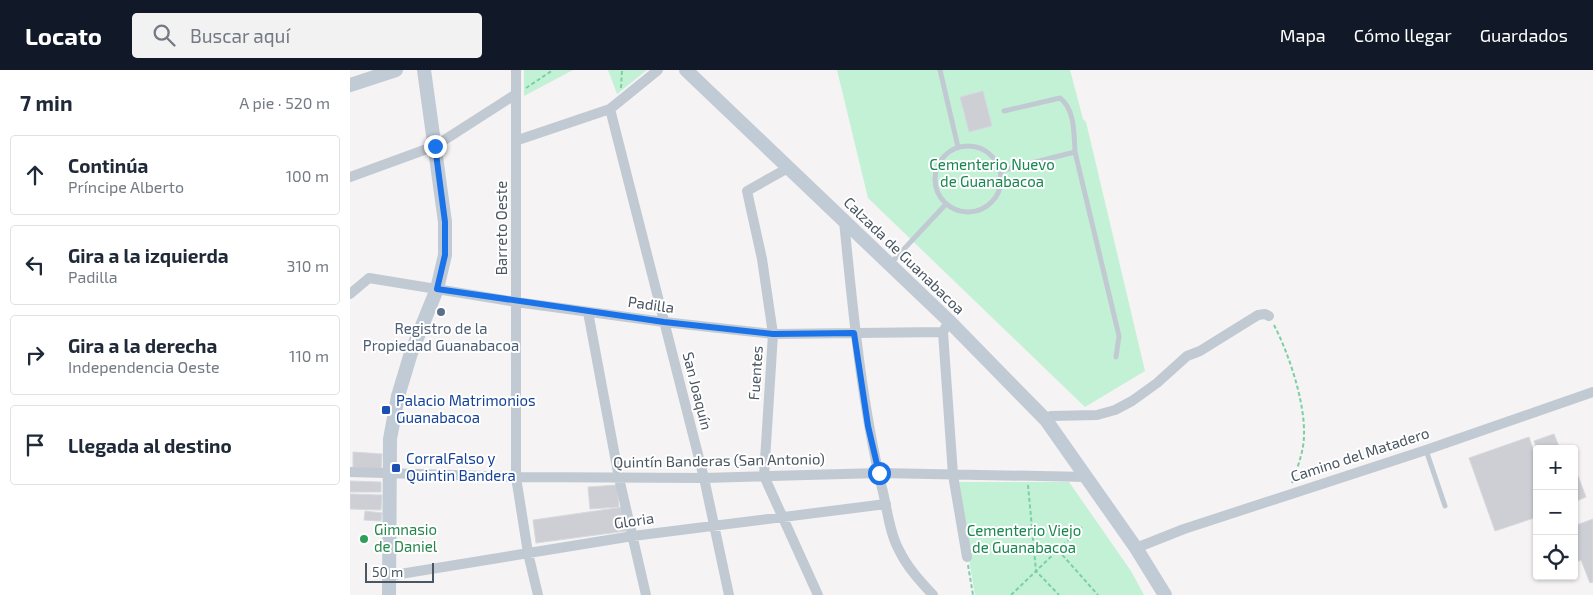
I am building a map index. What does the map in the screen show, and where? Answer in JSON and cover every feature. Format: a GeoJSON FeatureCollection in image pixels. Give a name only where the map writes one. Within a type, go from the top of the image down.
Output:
{"type":"FeatureCollection","features":[{"type":"Feature","properties":{"kind":"main road"},"geometry":{"type":"LineString","coordinates":[[350,85],[396,70]]}},
{"type":"Feature","properties":{"kind":"main road"},"geometry":{"type":"LineString","coordinates":[[389,595],[390,439],[398,396],[411,353],[437,289],[445,255],[445,222],[424,70]]}},
{"type":"Feature","properties":{"kind":"main road","name":"Calzada de Guanabacoa"},"geometry":{"type":"LineString","coordinates":[[686,70],[890,264],[946,326],[1046,420],[1088,477],[1165,595]]}},
{"type":"Feature","properties":{"kind":"street","name":"Barreto Oeste"},"geometry":{"type":"LineString","coordinates":[[516,70],[518,140],[516,477],[528,553],[538,595]]}},
{"type":"Feature","properties":{"kind":"street"},"geometry":{"type":"LineString","coordinates":[[518,140],[610,109],[658,70]]}},
{"type":"Feature","properties":{"kind":"street"},"geometry":{"type":"LineString","coordinates":[[350,177],[435,146],[516,94]]}},
{"type":"Feature","properties":{"kind":"street","name":"San Joaquín"},"geometry":{"type":"LineString","coordinates":[[610,109],[704,478],[729,595]]}},
{"type":"Feature","properties":{"kind":"street","name":"Fuentes"},"geometry":{"type":"LineString","coordinates":[[788,168],[747,191],[762,259],[773,334],[764,476],[818,595]]}},
{"type":"Feature","properties":{"kind":"street"},"geometry":{"type":"LineString","coordinates":[[844,221],[854,333],[868,426],[886,504],[897,548],[913,573],[933,595]]}},
{"type":"Feature","properties":{"kind":"street","name":"Padilla"},"geometry":{"type":"LineString","coordinates":[[350,294],[369,278],[588,312],[773,334],[854,333],[946,326]]}},
{"type":"Feature","properties":{"kind":"street"},"geometry":{"type":"LineString","coordinates":[[588,312],[619,478],[646,595]]}},
{"type":"Feature","properties":{"kind":"street"},"geometry":{"type":"LineString","coordinates":[[1046,420],[1051,416],[1096,415],[1115,410],[1132,401],[1157,383],[1187,356],[1200,351],[1258,315],[1265,314],[1269,316]]}},
{"type":"Feature","properties":{"kind":"street"},"geometry":{"type":"LineString","coordinates":[[946,326],[953,475],[967,557]]}},
{"type":"Feature","properties":{"kind":"street","name":"Camino del Matadero"},"geometry":{"type":"LineString","coordinates":[[1136,548],[1148,542],[1426,450],[1593,392]]}},
{"type":"Feature","properties":{"kind":"street","name":"Quintín Banderas (San Antonio)"},"geometry":{"type":"LineString","coordinates":[[350,472],[619,478],[704,478],[879,473],[1088,477]]}},
{"type":"Feature","properties":{"kind":"street","name":"Gloria"},"geometry":{"type":"LineString","coordinates":[[388,576],[633,536],[886,504]]}},
{"type":"Feature","properties":{"kind":"lane"},"geometry":{"type":"LineString","coordinates":[[940,70],[958,147]]}},
{"type":"Feature","properties":{"kind":"lane"},"geometry":{"type":"LineString","coordinates":[[1004,111],[1060,98],[1066,103],[1074,128],[1075,152],[1119,336],[1116,357]]}},
{"type":"Feature","properties":{"kind":"lane"},"geometry":{"type":"LineString","coordinates":[[970,145],[982,148],[992,156],[1000,171],[1000,189],[994,200],[985,208],[968,212],[956,210],[946,204],[936,189],[935,171],[943,156],[958,147],[970,145]]}},
{"type":"Feature","properties":{"kind":"lane"},"geometry":{"type":"LineString","coordinates":[[1000,171],[1075,152]]}},
{"type":"Feature","properties":{"kind":"lane"},"geometry":{"type":"LineString","coordinates":[[890,264],[946,204]]}},
{"type":"Feature","properties":{"kind":"lane"},"geometry":{"type":"LineString","coordinates":[[1426,450],[1446,506]]}},
{"type":"Feature","properties":{"kind":"path"},"geometry":{"type":"LineString","coordinates":[[620,100],[622,70]]}},
{"type":"Feature","properties":{"kind":"path"},"geometry":{"type":"LineString","coordinates":[[516,94],[551,71]]}},
{"type":"Feature","properties":{"kind":"path"},"geometry":{"type":"LineString","coordinates":[[1269,316],[1292,371],[1303,415],[1304,437],[1291,486],[1292,493]]}},
{"type":"Feature","properties":{"kind":"path"},"geometry":{"type":"LineString","coordinates":[[1028,485],[1036,571],[1059,595]]}},
{"type":"Feature","properties":{"kind":"path"},"geometry":{"type":"LineString","coordinates":[[1011,595],[1082,528]]}},
{"type":"Feature","properties":{"kind":"path"},"geometry":{"type":"LineString","coordinates":[[1058,550],[1098,595]]}},
{"type":"Feature","properties":{"kind":"path"},"geometry":{"type":"LineString","coordinates":[[967,557],[974,595]]}},
{"type":"Feature","properties":{"kind":"green space"},"geometry":{"type":"Polygon","coordinates":[[[524,70],[573,70],[524,96],[524,70]]]}},
{"type":"Feature","properties":{"kind":"green space"},"geometry":{"type":"Polygon","coordinates":[[[608,70],[647,70],[617,94],[608,70]]]}},
{"type":"Feature","properties":{"kind":"green space","name":"Cementerio Nuevo de Guanabacoa"},"geometry":{"type":"Polygon","coordinates":[[[837,70],[1070,70],[1083,119],[1086,122],[1145,371],[1085,407],[868,198],[837,70]]]}},
{"type":"Feature","properties":{"kind":"green space","name":"Cementerio Viejo de Guanabacoa"},"geometry":{"type":"Polygon","coordinates":[[[956,482],[1069,482],[1131,571],[1144,595],[975,595],[956,482]]]}},
{"type":"Feature","properties":{"kind":"building"},"geometry":{"type":"Polygon","coordinates":[[[983,91],[992,126],[969,132],[960,97],[983,91]]]}},
{"type":"Feature","properties":{"kind":"building"},"geometry":{"type":"Polygon","coordinates":[[[1554,434],[1558,445],[1536,445],[1534,441],[1554,434]]]}},
{"type":"Feature","properties":{"kind":"building"},"geometry":{"type":"Polygon","coordinates":[[[1529,437],[1533,449],[1533,518],[1495,531],[1469,458],[1529,437]]]}},
{"type":"Feature","properties":{"kind":"building"},"geometry":{"type":"Polygon","coordinates":[[[353,452],[382,454],[381,470],[353,468],[353,452]]]}},
{"type":"Feature","properties":{"kind":"building"},"geometry":{"type":"Polygon","coordinates":[[[1578,476],[1586,497],[1578,500],[1578,476]]]}},
{"type":"Feature","properties":{"kind":"building"},"geometry":{"type":"Polygon","coordinates":[[[350,481],[381,482],[381,492],[350,492],[350,481]]]}},
{"type":"Feature","properties":{"kind":"building"},"geometry":{"type":"Polygon","coordinates":[[[617,485],[619,507],[590,509],[588,487],[617,485]]]}},
{"type":"Feature","properties":{"kind":"building"},"geometry":{"type":"Polygon","coordinates":[[[350,494],[382,495],[381,510],[350,509],[350,494]]]}},
{"type":"Feature","properties":{"kind":"building"},"geometry":{"type":"Polygon","coordinates":[[[623,507],[626,531],[536,543],[533,520],[623,507]]]}},
{"type":"Feature","properties":{"kind":"building"},"geometry":{"type":"Polygon","coordinates":[[[365,511],[382,513],[381,521],[364,520],[365,511]]]}},
{"type":"Feature","properties":{"kind":"building"},"geometry":{"type":"Polygon","coordinates":[[[1593,519],[1593,582],[1590,583],[1581,560],[1578,561],[1578,525],[1593,519]]]}},
{"type":"Feature","properties":{"kind":"place","name":"Registro de la Propiedad Guanabacoa"},"geometry":{"type":"Point","coordinates":[441,312]}},
{"type":"Feature","properties":{"kind":"place","name":"Palacio Matrimonios Guanabacoa"},"geometry":{"type":"Point","coordinates":[386,410]}},
{"type":"Feature","properties":{"kind":"place","name":"CorralFalso y Quintin Bandera"},"geometry":{"type":"Point","coordinates":[396,468]}},
{"type":"Feature","properties":{"kind":"place","name":"Gimnasio de Daniel"},"geometry":{"type":"Point","coordinates":[364,539]}},
{"type":"Feature","properties":{"kind":"route"},"geometry":{"type":"LineString","coordinates":[[435,146],[445,222],[445,255],[437,289],[664,322],[773,334],[854,333],[868,426],[879,473]]}}]}
